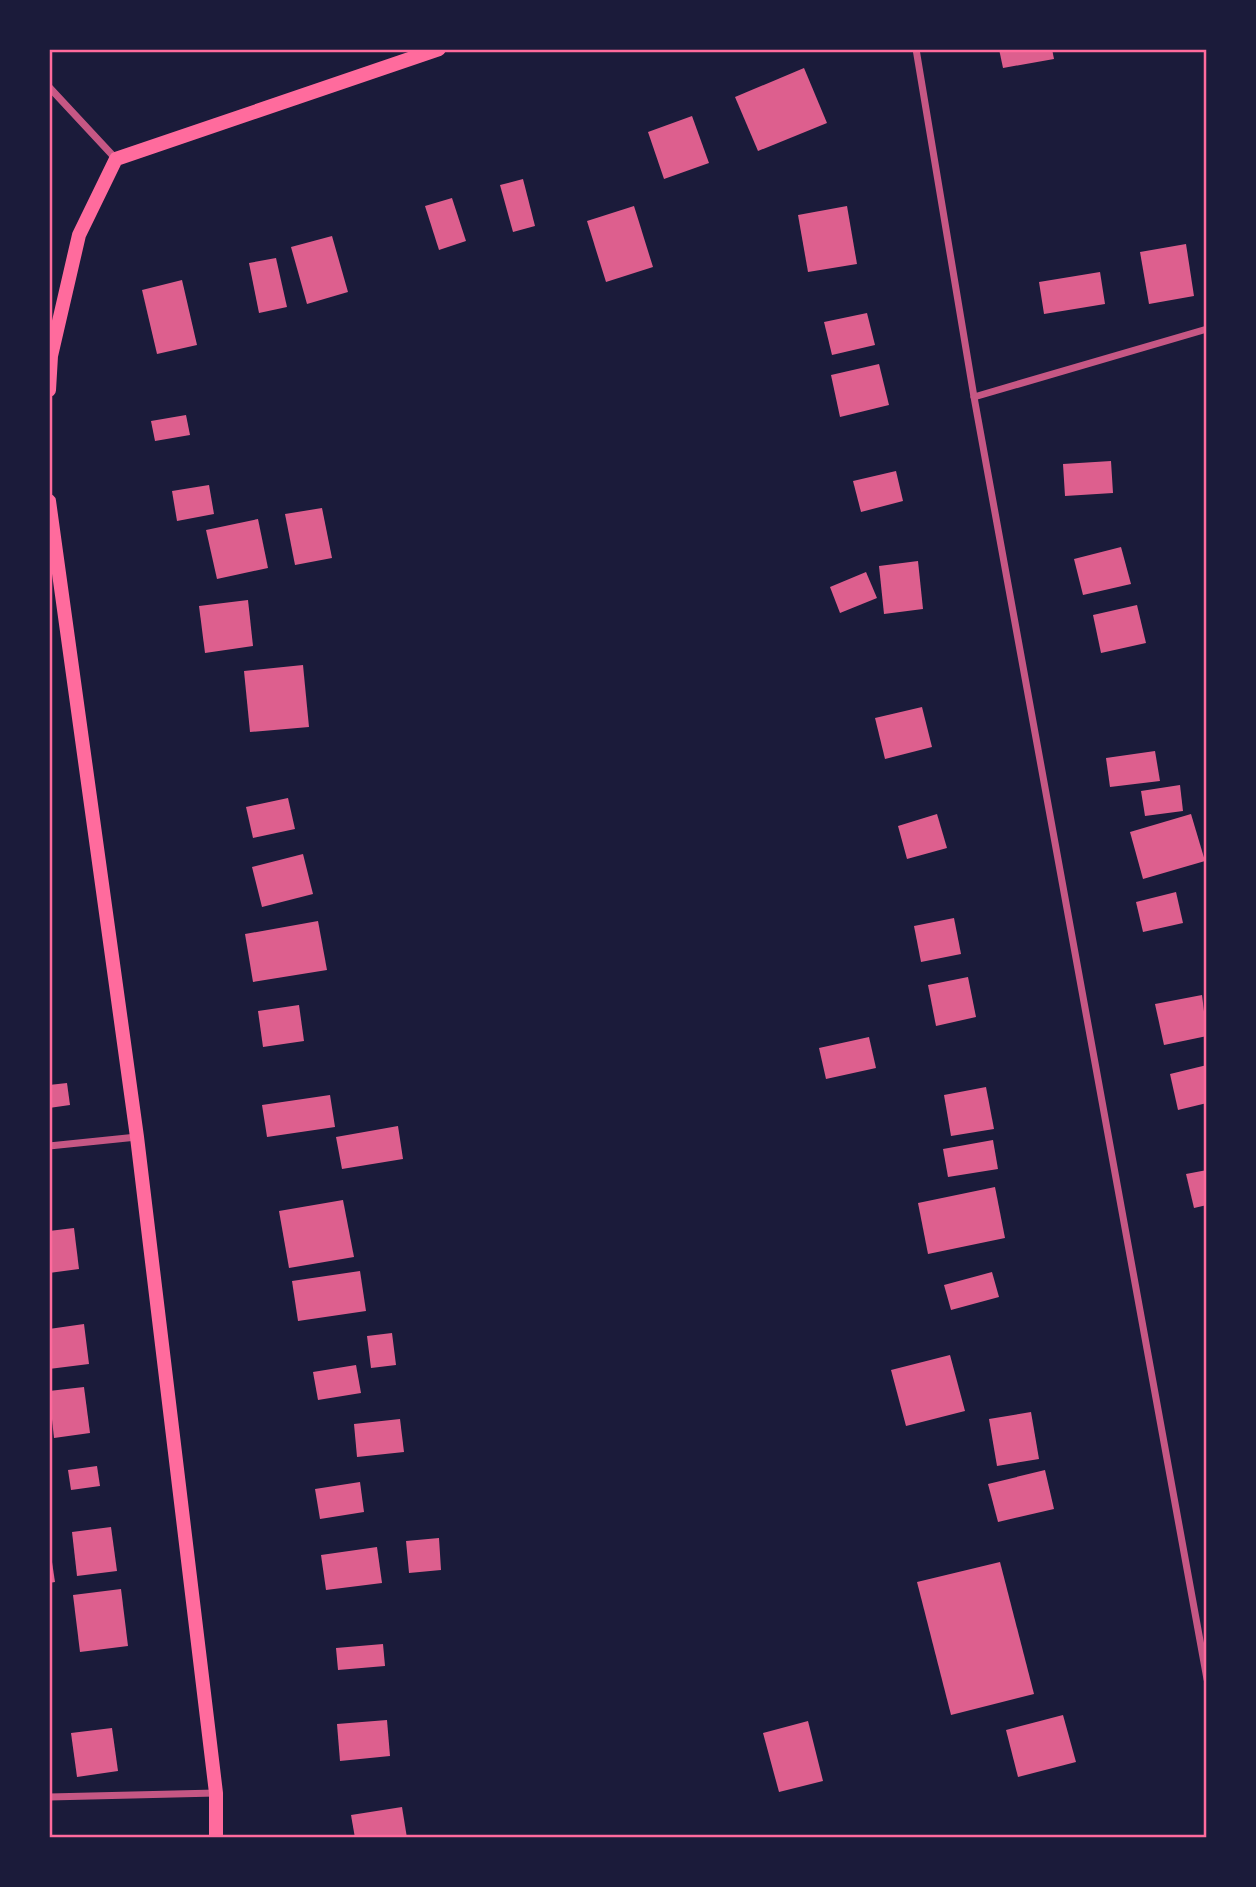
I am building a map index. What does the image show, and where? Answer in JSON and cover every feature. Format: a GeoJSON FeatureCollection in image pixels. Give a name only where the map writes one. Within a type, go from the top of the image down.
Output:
{"type":"FeatureCollection","features":[{"type":"Feature","properties":{"kind":"main road"},"geometry":{"type":"LineString","coordinates":[[49,390],[51,356],[79,235],[116,159],[439,49]]}},
{"type":"Feature","properties":{"kind":"main road"},"geometry":{"type":"LineString","coordinates":[[49,501],[137,1137],[216,1793],[216,1838]]}},
{"type":"Feature","properties":{"kind":"street"},"geometry":{"type":"LineString","coordinates":[[916,49],[974,397],[1207,1679]]}},
{"type":"Feature","properties":{"kind":"street"},"geometry":{"type":"LineString","coordinates":[[49,87],[116,159]]}},
{"type":"Feature","properties":{"kind":"street"},"geometry":{"type":"LineString","coordinates":[[974,397],[1207,330]]}},
{"type":"Feature","properties":{"kind":"street"},"geometry":{"type":"LineString","coordinates":[[49,1146],[137,1137]]}},
{"type":"Feature","properties":{"kind":"street"},"geometry":{"type":"LineString","coordinates":[[49,1797],[216,1793]]}},
{"type":"Feature","properties":{"kind":"building"},"geometry":{"type":"Polygon","coordinates":[[[999,49],[1052,49],[1054,59],[1003,68],[999,49]]]}},
{"type":"Feature","properties":{"kind":"building"},"geometry":{"type":"Polygon","coordinates":[[[804,68],[827,123],[758,151],[735,97],[804,68]]]}},
{"type":"Feature","properties":{"kind":"building"},"geometry":{"type":"Polygon","coordinates":[[[692,116],[709,163],[664,179],[648,132],[692,116]]]}},
{"type":"Feature","properties":{"kind":"building"},"geometry":{"type":"Polygon","coordinates":[[[523,179],[535,226],[513,232],[500,185],[523,179]]]}},
{"type":"Feature","properties":{"kind":"building"},"geometry":{"type":"Polygon","coordinates":[[[452,198],[466,241],[439,250],[425,206],[452,198]]]}},
{"type":"Feature","properties":{"kind":"building"},"geometry":{"type":"Polygon","coordinates":[[[634,206],[653,267],[606,282],[587,221],[634,206]]]}},
{"type":"Feature","properties":{"kind":"building"},"geometry":{"type":"Polygon","coordinates":[[[847,206],[857,264],[808,272],[798,215],[847,206]]]}},
{"type":"Feature","properties":{"kind":"building"},"geometry":{"type":"Polygon","coordinates":[[[332,236],[348,292],[307,304],[291,247],[332,236]]]}},
{"type":"Feature","properties":{"kind":"building"},"geometry":{"type":"Polygon","coordinates":[[[1186,244],[1194,296],[1149,304],[1140,252],[1186,244]]]}},
{"type":"Feature","properties":{"kind":"building"},"geometry":{"type":"Polygon","coordinates":[[[276,258],[287,307],[259,313],[249,263],[276,258]]]}},
{"type":"Feature","properties":{"kind":"building"},"geometry":{"type":"Polygon","coordinates":[[[1100,272],[1105,304],[1044,314],[1039,282],[1100,272]]]}},
{"type":"Feature","properties":{"kind":"building"},"geometry":{"type":"Polygon","coordinates":[[[182,280],[197,345],[157,354],[142,290],[182,280]]]}},
{"type":"Feature","properties":{"kind":"building"},"geometry":{"type":"Polygon","coordinates":[[[867,313],[875,345],[832,355],[824,322],[867,313]]]}},
{"type":"Feature","properties":{"kind":"building"},"geometry":{"type":"Polygon","coordinates":[[[879,364],[889,405],[840,417],[831,375],[879,364]]]}},
{"type":"Feature","properties":{"kind":"building"},"geometry":{"type":"Polygon","coordinates":[[[186,415],[190,435],[155,441],[151,421],[186,415]]]}},
{"type":"Feature","properties":{"kind":"building"},"geometry":{"type":"Polygon","coordinates":[[[1111,461],[1113,493],[1065,496],[1063,464],[1111,461]]]}},
{"type":"Feature","properties":{"kind":"building"},"geometry":{"type":"Polygon","coordinates":[[[896,471],[903,501],[861,512],[853,481],[896,471]]]}},
{"type":"Feature","properties":{"kind":"building"},"geometry":{"type":"Polygon","coordinates":[[[209,485],[214,514],[177,521],[172,491],[209,485]]]}},
{"type":"Feature","properties":{"kind":"building"},"geometry":{"type":"Polygon","coordinates":[[[322,508],[332,558],[295,565],[285,514],[322,508]]]}},
{"type":"Feature","properties":{"kind":"building"},"geometry":{"type":"Polygon","coordinates":[[[258,519],[268,568],[217,579],[206,530],[258,519]]]}},
{"type":"Feature","properties":{"kind":"building"},"geometry":{"type":"Polygon","coordinates":[[[1121,547],[1131,584],[1083,595],[1074,559],[1121,547]]]}},
{"type":"Feature","properties":{"kind":"building"},"geometry":{"type":"Polygon","coordinates":[[[918,561],[923,609],[884,614],[879,566],[918,561]]]}},
{"type":"Feature","properties":{"kind":"building"},"geometry":{"type":"Polygon","coordinates":[[[866,572],[877,598],[840,613],[830,587],[866,572]]]}},
{"type":"Feature","properties":{"kind":"building"},"geometry":{"type":"Polygon","coordinates":[[[248,600],[253,646],[205,653],[199,606],[248,600]]]}},
{"type":"Feature","properties":{"kind":"building"},"geometry":{"type":"Polygon","coordinates":[[[1137,605],[1146,643],[1101,653],[1093,615],[1137,605]]]}},
{"type":"Feature","properties":{"kind":"building"},"geometry":{"type":"Polygon","coordinates":[[[303,665],[309,727],[250,732],[244,671],[303,665]]]}},
{"type":"Feature","properties":{"kind":"building"},"geometry":{"type":"Polygon","coordinates":[[[922,707],[932,747],[885,759],[875,718],[922,707]]]}},
{"type":"Feature","properties":{"kind":"building"},"geometry":{"type":"Polygon","coordinates":[[[1155,751],[1160,781],[1110,787],[1106,758],[1155,751]]]}},
{"type":"Feature","properties":{"kind":"building"},"geometry":{"type":"Polygon","coordinates":[[[1180,785],[1183,811],[1145,816],[1141,791],[1180,785]]]}},
{"type":"Feature","properties":{"kind":"building"},"geometry":{"type":"Polygon","coordinates":[[[288,798],[295,829],[253,838],[246,807],[288,798]]]}},
{"type":"Feature","properties":{"kind":"building"},"geometry":{"type":"Polygon","coordinates":[[[937,814],[947,848],[907,859],[898,826],[937,814]]]}},
{"type":"Feature","properties":{"kind":"building"},"geometry":{"type":"Polygon","coordinates":[[[1191,814],[1205,861],[1143,879],[1130,832],[1191,814]]]}},
{"type":"Feature","properties":{"kind":"building"},"geometry":{"type":"Polygon","coordinates":[[[303,854],[313,894],[262,907],[252,867],[303,854]]]}},
{"type":"Feature","properties":{"kind":"building"},"geometry":{"type":"Polygon","coordinates":[[[1176,892],[1183,923],[1143,932],[1136,902],[1176,892]]]}},
{"type":"Feature","properties":{"kind":"building"},"geometry":{"type":"Polygon","coordinates":[[[954,918],[961,954],[921,962],[914,926],[954,918]]]}},
{"type":"Feature","properties":{"kind":"building"},"geometry":{"type":"Polygon","coordinates":[[[318,921],[327,970],[253,982],[245,934],[318,921]]]}},
{"type":"Feature","properties":{"kind":"building"},"geometry":{"type":"Polygon","coordinates":[[[968,977],[976,1017],[936,1026],[928,985],[968,977]]]}},
{"type":"Feature","properties":{"kind":"building"},"geometry":{"type":"Polygon","coordinates":[[[1202,995],[1207,1036],[1164,1045],[1155,1004],[1202,995]]]}},
{"type":"Feature","properties":{"kind":"building"},"geometry":{"type":"Polygon","coordinates":[[[299,1005],[304,1041],[263,1047],[258,1011],[299,1005]]]}},
{"type":"Feature","properties":{"kind":"building"},"geometry":{"type":"Polygon","coordinates":[[[869,1037],[876,1068],[826,1079],[819,1048],[869,1037]]]}},
{"type":"Feature","properties":{"kind":"building"},"geometry":{"type":"Polygon","coordinates":[[[1207,1065],[1207,1103],[1178,1110],[1170,1074],[1207,1065]]]}},
{"type":"Feature","properties":{"kind":"building"},"geometry":{"type":"Polygon","coordinates":[[[67,1083],[70,1105],[49,1108],[49,1085],[67,1083]]]}},
{"type":"Feature","properties":{"kind":"building"},"geometry":{"type":"Polygon","coordinates":[[[986,1087],[994,1129],[951,1136],[944,1095],[986,1087]]]}},
{"type":"Feature","properties":{"kind":"building"},"geometry":{"type":"Polygon","coordinates":[[[330,1095],[335,1127],[267,1137],[262,1105],[330,1095]]]}},
{"type":"Feature","properties":{"kind":"building"},"geometry":{"type":"Polygon","coordinates":[[[398,1126],[403,1159],[342,1169],[336,1137],[398,1126]]]}},
{"type":"Feature","properties":{"kind":"building"},"geometry":{"type":"Polygon","coordinates":[[[993,1140],[998,1169],[948,1177],[943,1149],[993,1140]]]}},
{"type":"Feature","properties":{"kind":"building"},"geometry":{"type":"Polygon","coordinates":[[[1207,1170],[1207,1205],[1194,1208],[1186,1174],[1207,1170]]]}},
{"type":"Feature","properties":{"kind":"building"},"geometry":{"type":"Polygon","coordinates":[[[995,1187],[1005,1238],[928,1254],[918,1203],[995,1187]]]}},
{"type":"Feature","properties":{"kind":"building"},"geometry":{"type":"Polygon","coordinates":[[[343,1200],[354,1257],[289,1268],[279,1211],[343,1200]]]}},
{"type":"Feature","properties":{"kind":"building"},"geometry":{"type":"Polygon","coordinates":[[[74,1228],[79,1269],[49,1273],[49,1231],[74,1228]]]}},
{"type":"Feature","properties":{"kind":"building"},"geometry":{"type":"Polygon","coordinates":[[[360,1271],[366,1311],[298,1321],[292,1281],[360,1271]]]}},
{"type":"Feature","properties":{"kind":"building"},"geometry":{"type":"Polygon","coordinates":[[[992,1272],[999,1297],[951,1310],[944,1285],[992,1272]]]}},
{"type":"Feature","properties":{"kind":"building"},"geometry":{"type":"Polygon","coordinates":[[[84,1324],[89,1364],[49,1369],[49,1329],[84,1324]]]}},
{"type":"Feature","properties":{"kind":"building"},"geometry":{"type":"Polygon","coordinates":[[[392,1333],[396,1365],[371,1368],[367,1336],[392,1333]]]}},
{"type":"Feature","properties":{"kind":"building"},"geometry":{"type":"Polygon","coordinates":[[[950,1355],[965,1411],[906,1426],[891,1370],[950,1355]]]}},
{"type":"Feature","properties":{"kind":"building"},"geometry":{"type":"Polygon","coordinates":[[[356,1365],[361,1393],[318,1400],[313,1372],[356,1365]]]}},
{"type":"Feature","properties":{"kind":"building"},"geometry":{"type":"Polygon","coordinates":[[[84,1387],[90,1433],[54,1438],[49,1391],[84,1387]]]}},
{"type":"Feature","properties":{"kind":"building"},"geometry":{"type":"Polygon","coordinates":[[[1031,1412],[1039,1459],[997,1466],[989,1419],[1031,1412]]]}},
{"type":"Feature","properties":{"kind":"building"},"geometry":{"type":"Polygon","coordinates":[[[400,1419],[404,1452],[357,1457],[354,1424],[400,1419]]]}},
{"type":"Feature","properties":{"kind":"building"},"geometry":{"type":"Polygon","coordinates":[[[97,1466],[100,1486],[71,1490],[68,1470],[97,1466]]]}},
{"type":"Feature","properties":{"kind":"building"},"geometry":{"type":"Polygon","coordinates":[[[1045,1470],[1054,1509],[998,1522],[988,1484],[1045,1470]]]}},
{"type":"Feature","properties":{"kind":"building"},"geometry":{"type":"Polygon","coordinates":[[[360,1482],[364,1512],[320,1519],[315,1489],[360,1482]]]}},
{"type":"Feature","properties":{"kind":"building"},"geometry":{"type":"Polygon","coordinates":[[[111,1527],[117,1571],[77,1576],[72,1532],[111,1527]]]}},
{"type":"Feature","properties":{"kind":"building"},"geometry":{"type":"Polygon","coordinates":[[[439,1538],[441,1570],[409,1573],[406,1541],[439,1538]]]}},
{"type":"Feature","properties":{"kind":"building"},"geometry":{"type":"Polygon","coordinates":[[[377,1547],[382,1583],[326,1590],[321,1555],[377,1547]]]}},
{"type":"Feature","properties":{"kind":"building"},"geometry":{"type":"Polygon","coordinates":[[[49,1562],[52,1562],[55,1582],[49,1583],[49,1562]]]}},
{"type":"Feature","properties":{"kind":"building"},"geometry":{"type":"Polygon","coordinates":[[[1000,1562],[1034,1694],[951,1715],[917,1582],[1000,1562]]]}},
{"type":"Feature","properties":{"kind":"building"},"geometry":{"type":"Polygon","coordinates":[[[121,1589],[128,1646],[80,1652],[73,1595],[121,1589]]]}},
{"type":"Feature","properties":{"kind":"building"},"geometry":{"type":"Polygon","coordinates":[[[383,1644],[385,1666],[338,1670],[336,1648],[383,1644]]]}},
{"type":"Feature","properties":{"kind":"building"},"geometry":{"type":"Polygon","coordinates":[[[1063,1715],[1076,1762],[1018,1777],[1006,1730],[1063,1715]]]}},
{"type":"Feature","properties":{"kind":"building"},"geometry":{"type":"Polygon","coordinates":[[[387,1720],[390,1756],[340,1761],[337,1724],[387,1720]]]}},
{"type":"Feature","properties":{"kind":"building"},"geometry":{"type":"Polygon","coordinates":[[[808,1721],[823,1781],[779,1792],[763,1733],[808,1721]]]}},
{"type":"Feature","properties":{"kind":"building"},"geometry":{"type":"Polygon","coordinates":[[[112,1728],[118,1771],[77,1777],[71,1733],[112,1728]]]}},
{"type":"Feature","properties":{"kind":"building"},"geometry":{"type":"Polygon","coordinates":[[[402,1807],[407,1838],[355,1838],[351,1815],[402,1807]]]}}]}
